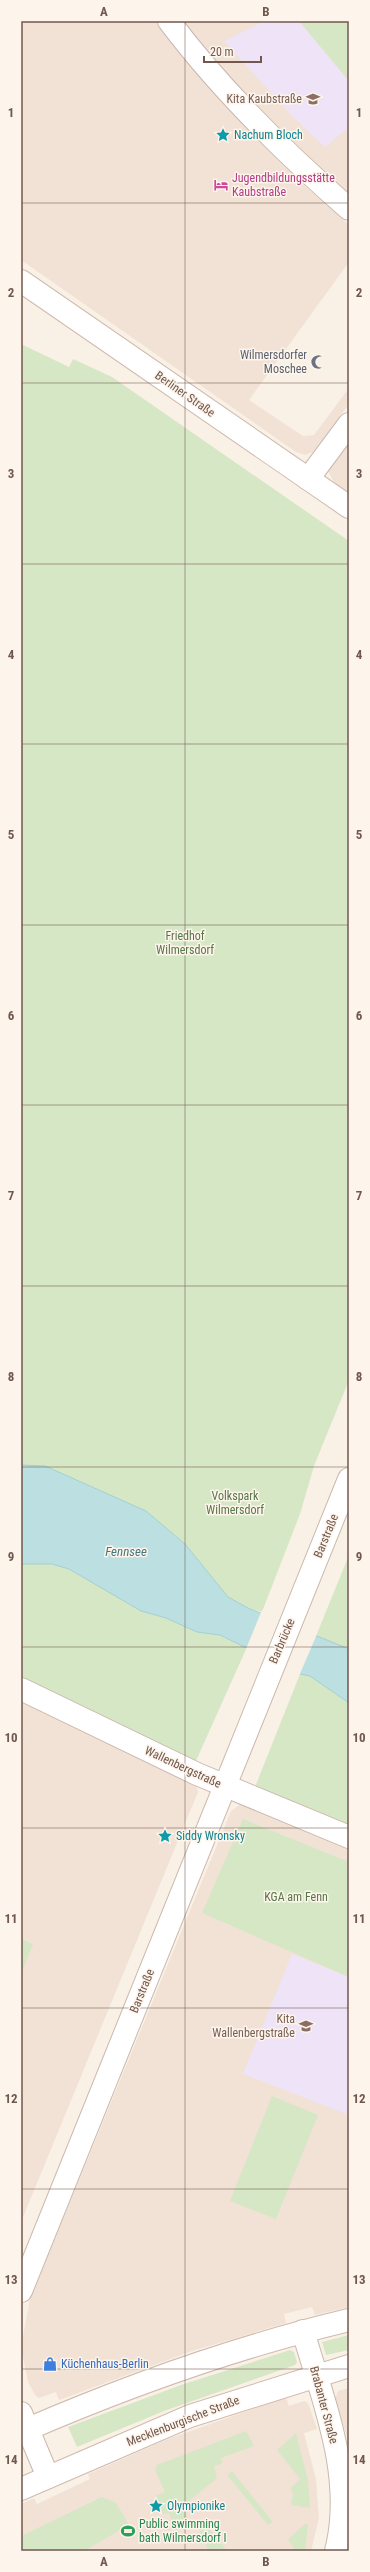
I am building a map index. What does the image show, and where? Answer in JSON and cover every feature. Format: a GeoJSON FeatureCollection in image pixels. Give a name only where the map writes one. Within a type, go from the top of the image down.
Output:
{"type":"FeatureCollection","features":[{"type":"Feature","properties":{"kind":"street"},"geometry":{"type":"LineString","coordinates":[[169,21],[187,45],[291,159],[349,209]]}},
{"type":"Feature","properties":{"kind":"street","name":"Berliner Straße"},"geometry":{"type":"LineString","coordinates":[[21,281],[349,507]]}},
{"type":"Feature","properties":{"kind":"street"},"geometry":{"type":"LineString","coordinates":[[308,479],[349,424]]}},
{"type":"Feature","properties":{"kind":"street","name":"Barstraße"},"geometry":{"type":"LineString","coordinates":[[303,1592],[343,1508],[349,1479]]}},
{"type":"Feature","properties":{"kind":"street","name":"Barbrücke"},"geometry":{"type":"LineString","coordinates":[[262,1690],[303,1592]]}},
{"type":"Feature","properties":{"kind":"street","name":"Wallenbergstraße"},"geometry":{"type":"LineString","coordinates":[[21,1689],[224,1786],[349,1837]]}},
{"type":"Feature","properties":{"kind":"street","name":"Barstraße"},"geometry":{"type":"LineString","coordinates":[[21,2291],[262,1690]]}},
{"type":"Feature","properties":{"kind":"street"},"geometry":{"type":"LineString","coordinates":[[48,2478],[23,2424],[176,2371],[304,2331],[349,2320]]}},
{"type":"Feature","properties":{"kind":"street","name":"Brabanter Straße"},"geometry":{"type":"LineString","coordinates":[[304,2331],[339,2460],[341,2491],[336,2551]]}},
{"type":"Feature","properties":{"kind":"street","name":"Mecklenburgische Straße"},"geometry":{"type":"LineString","coordinates":[[21,2489],[190,2416],[316,2375],[349,2366]]}},
{"type":"Feature","properties":{"kind":"shaded area"},"geometry":{"type":"Polygon","coordinates":[[[21,21],[155,21],[208,86],[241,121],[305,186],[349,225],[349,262],[249,400],[303,436],[314,435],[349,388],[349,404],[313,452],[305,455],[296,452],[21,260],[21,21]]]}},
{"type":"Feature","properties":{"kind":"shaded area"},"geometry":{"type":"Polygon","coordinates":[[[181,21],[349,21],[349,195],[286,138],[226,75],[181,21]]]}},
{"type":"Feature","properties":{"kind":"shaded area","name":"Kita Kaubstraße"},"geometry":{"type":"Polygon","coordinates":[[[265,21],[299,21],[349,81],[349,127],[325,147],[292,116],[224,41],[265,21]]]}},
{"type":"Feature","properties":{"kind":"shaded area"},"geometry":{"type":"Polygon","coordinates":[[[349,444],[349,495],[335,484],[328,471],[336,451],[343,451],[349,444]]]}},
{"type":"Feature","properties":{"kind":"shaded area"},"geometry":{"type":"Polygon","coordinates":[[[21,1699],[196,1785],[198,1792],[21,2222],[21,1699]]]}},
{"type":"Feature","properties":{"kind":"shaded area"},"geometry":{"type":"Polygon","coordinates":[[[242,1803],[349,1846],[349,2307],[315,2315],[312,2307],[284,2314],[286,2323],[192,2351],[59,2400],[56,2392],[39,2398],[35,2395],[28,2382],[21,2347],[30,2299],[231,1811],[242,1803]]]}},
{"type":"Feature","properties":{"kind":"shaded area","name":"Kita Wallenbergstraße"},"geometry":{"type":"Polygon","coordinates":[[[292,1954],[349,1977],[349,2115],[243,2074],[292,1954]]]}},
{"type":"Feature","properties":{"kind":"shaded area"},"geometry":{"type":"Polygon","coordinates":[[[349,2388],[349,2444],[335,2399],[338,2391],[349,2388]]]}},
{"type":"Feature","properties":{"kind":"shaded area"},"geometry":{"type":"Polygon","coordinates":[[[286,2397],[289,2406],[304,2401],[308,2403],[317,2429],[304,2433],[316,2479],[319,2518],[311,2551],[21,2551],[21,2504],[34,2498],[37,2504],[90,2479],[88,2474],[168,2439],[286,2397]]]}},
{"type":"Feature","properties":{"kind":"green space"},"geometry":{"type":"Polygon","coordinates":[[[299,21],[349,21],[349,81],[299,21]]]}},
{"type":"Feature","properties":{"kind":"green space","name":"Friedhof Wilmersdorf"},"geometry":{"type":"Polygon","coordinates":[[[21,344],[69,367],[73,359],[112,377],[349,541],[349,1380],[314,1466],[300,1514],[262,1612],[248,1608],[228,1597],[185,1544],[146,1511],[45,1466],[21,1465],[21,344]]]}},
{"type":"Feature","properties":{"kind":"green space"},"geometry":{"type":"Polygon","coordinates":[[[349,1555],[349,1649],[316,1636],[349,1555]]]}},
{"type":"Feature","properties":{"kind":"green space"},"geometry":{"type":"Polygon","coordinates":[[[21,1564],[52,1564],[69,1569],[141,1611],[166,1618],[197,1632],[220,1635],[247,1647],[195,1763],[21,1678],[21,1564]]]}},
{"type":"Feature","properties":{"kind":"green space"},"geometry":{"type":"Polygon","coordinates":[[[300,1674],[310,1676],[349,1703],[349,1830],[253,1792],[300,1674]]]}},
{"type":"Feature","properties":{"kind":"green space","name":"KGA am Fenn"},"geometry":{"type":"Polygon","coordinates":[[[243,1819],[349,1862],[349,1977],[202,1913],[243,1819]]]}},
{"type":"Feature","properties":{"kind":"green space"},"geometry":{"type":"Polygon","coordinates":[[[21,1939],[33,1944],[21,1975],[21,1939]]]}},
{"type":"Feature","properties":{"kind":"green space"},"geometry":{"type":"Polygon","coordinates":[[[272,2096],[318,2115],[276,2219],[230,2201],[272,2096]]]}},
{"type":"Feature","properties":{"kind":"green space"},"geometry":{"type":"Polygon","coordinates":[[[349,2335],[349,2350],[326,2355],[322,2342],[349,2335]]]}},
{"type":"Feature","properties":{"kind":"green space"},"geometry":{"type":"Polygon","coordinates":[[[290,2350],[294,2352],[297,2362],[295,2365],[164,2411],[77,2447],[68,2427],[181,2385],[290,2350]]]}},
{"type":"Feature","properties":{"kind":"green space"},"geometry":{"type":"Polygon","coordinates":[[[246,2431],[254,2446],[221,2458],[222,2464],[214,2466],[217,2478],[183,2506],[189,2521],[188,2526],[176,2531],[169,2513],[163,2514],[155,2496],[165,2492],[155,2470],[157,2465],[246,2431]]]}},
{"type":"Feature","properties":{"kind":"green space"},"geometry":{"type":"Polygon","coordinates":[[[296,2433],[308,2480],[310,2508],[291,2505],[293,2493],[290,2489],[300,2479],[277,2450],[296,2433]]]}},
{"type":"Feature","properties":{"kind":"green space"},"geometry":{"type":"Polygon","coordinates":[[[232,2471],[273,2522],[268,2525],[227,2475],[232,2471]]]}},
{"type":"Feature","properties":{"kind":"green space"},"geometry":{"type":"Polygon","coordinates":[[[102,2497],[116,2503],[129,2525],[84,2551],[21,2551],[21,2536],[102,2497]]]}},
{"type":"Feature","properties":{"kind":"green space"},"geometry":{"type":"Polygon","coordinates":[[[205,2523],[227,2551],[209,2551],[198,2528],[205,2523]]]}},
{"type":"Feature","properties":{"kind":"green space"},"geometry":{"type":"Polygon","coordinates":[[[305,2524],[308,2525],[305,2551],[295,2551],[288,2539],[305,2524]]]}},
{"type":"Feature","properties":{"kind":"water","name":"Fennsee"},"geometry":{"type":"Polygon","coordinates":[[[21,1465],[45,1466],[146,1511],[185,1544],[228,1597],[248,1608],[349,1649],[349,1703],[310,1676],[300,1674],[220,1635],[197,1632],[166,1618],[141,1611],[69,1569],[52,1564],[21,1564],[21,1465]]]}},
{"type":"Feature","properties":{"kind":"pier"},"geometry":{"type":"Polygon","coordinates":[[[262,1610],[317,1634],[299,1676],[246,1649],[262,1610]]]}},
{"type":"Feature","properties":{"kind":"place","name":"Kita Kaubstraße"},"geometry":{"type":"Point","coordinates":[313,99]}},
{"type":"Feature","properties":{"kind":"place","name":"Nachum Bloch"},"geometry":{"type":"Point","coordinates":[223,135]}},
{"type":"Feature","properties":{"kind":"place","name":"Jugendbildungsstätte Kaubstraße"},"geometry":{"type":"Point","coordinates":[221,185]}},
{"type":"Feature","properties":{"kind":"place","name":"Wilmersdorfer Moschee"},"geometry":{"type":"Point","coordinates":[318,362]}},
{"type":"Feature","properties":{"kind":"place","name":"Siddy Wronsky"},"geometry":{"type":"Point","coordinates":[165,1836]}},
{"type":"Feature","properties":{"kind":"place","name":"Kita Wallenbergstraße"},"geometry":{"type":"Point","coordinates":[306,2026]}},
{"type":"Feature","properties":{"kind":"place","name":"Küchenhaus-Berlin"},"geometry":{"type":"Point","coordinates":[50,2364]}},
{"type":"Feature","properties":{"kind":"place","name":"Olympionike"},"geometry":{"type":"Point","coordinates":[156,2506]}},
{"type":"Feature","properties":{"kind":"place","name":"Public swimming bath Wilmersdorf I"},"geometry":{"type":"Point","coordinates":[128,2531]}},
{"type":"Feature","properties":{"kind":"park label","name":"Volkspark Wilmersdorf"},"geometry":{"type":"Point","coordinates":[235,1503]}}]}
